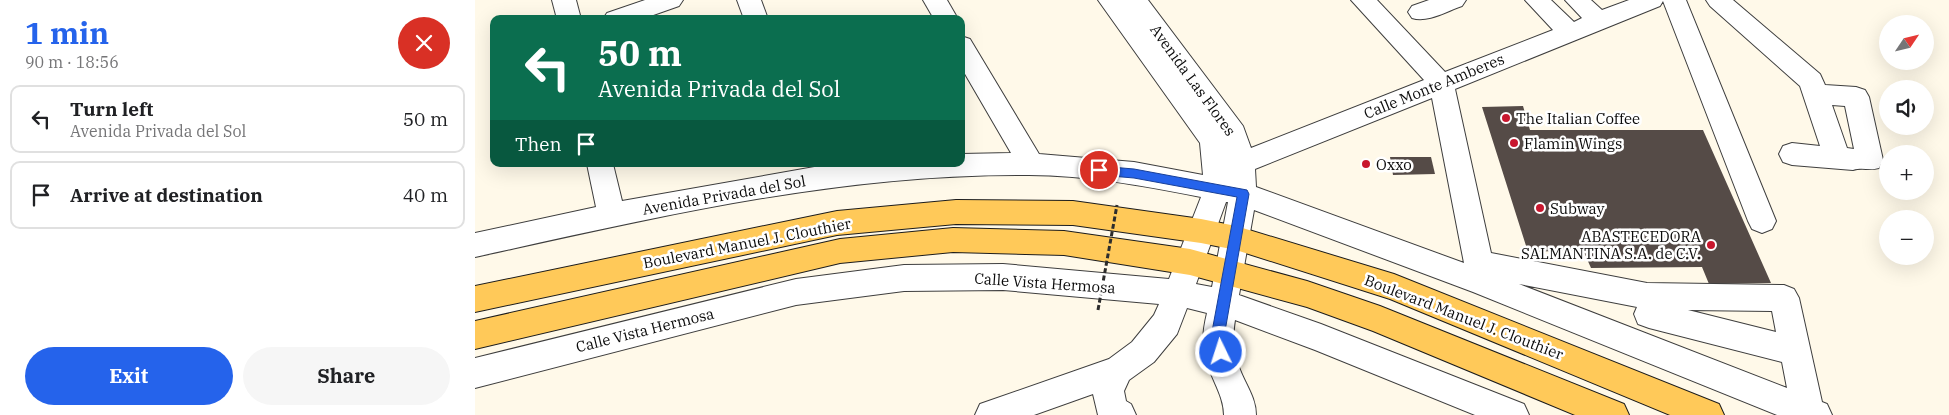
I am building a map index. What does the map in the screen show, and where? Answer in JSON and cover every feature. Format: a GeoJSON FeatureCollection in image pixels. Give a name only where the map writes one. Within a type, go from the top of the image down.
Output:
{"type":"FeatureCollection","features":[{"type":"Feature","properties":{"kind":"main road","name":"Boulevard Manuel J. Clouthier"},"geometry":{"type":"LineString","coordinates":[[475,299],[837,223],[946,213],[1073,213],[1201,231],[1236,238],[1394,287],[1708,415]]}},
{"type":"Feature","properties":{"kind":"main road","name":"Boulevard Manuel J. Clouthier"},"geometry":{"type":"LineString","coordinates":[[475,335],[840,251],[953,240],[1064,243],[1190,262],[1307,294],[1380,320],[1613,415]]}},
{"type":"Feature","properties":{"kind":"street"},"geometry":{"type":"LineString","coordinates":[[565,0],[568,15]]}},
{"type":"Feature","properties":{"kind":"street"},"geometry":{"type":"LineString","coordinates":[[627,15],[671,0]]}},
{"type":"Feature","properties":{"kind":"street"},"geometry":{"type":"LineString","coordinates":[[749,0],[755,15]]}},
{"type":"Feature","properties":{"kind":"street"},"geometry":{"type":"LineString","coordinates":[[935,0],[944,15]]}},
{"type":"Feature","properties":{"kind":"street","name":"Avenida Las Flores"},"geometry":{"type":"LineString","coordinates":[[1111,0],[1213,141],[1229,178]]}},
{"type":"Feature","properties":{"kind":"street","name":"Avenida Las Flores"},"geometry":{"type":"LineString","coordinates":[[1135,0],[1234,133],[1229,178]]}},
{"type":"Feature","properties":{"kind":"street"},"geometry":{"type":"LineString","coordinates":[[1363,0],[1441,83],[1481,273]]}},
{"type":"Feature","properties":{"kind":"street"},"geometry":{"type":"LineString","coordinates":[[1420,12],[1454,0]]}},
{"type":"Feature","properties":{"kind":"street"},"geometry":{"type":"LineString","coordinates":[[1537,0],[1570,32]]}},
{"type":"Feature","properties":{"kind":"street"},"geometry":{"type":"LineString","coordinates":[[1577,0],[1599,21]]}},
{"type":"Feature","properties":{"kind":"street","name":"Calle Monte Amberes"},"geometry":{"type":"LineString","coordinates":[[1229,178],[1441,83],[1651,0]]}},
{"type":"Feature","properties":{"kind":"street"},"geometry":{"type":"LineString","coordinates":[[1674,0],[1763,221]]}},
{"type":"Feature","properties":{"kind":"street"},"geometry":{"type":"LineString","coordinates":[[1718,0],[1811,81],[1837,158]]}},
{"type":"Feature","properties":{"kind":"street"},"geometry":{"type":"LineString","coordinates":[[965,52],[1031,164]]}},
{"type":"Feature","properties":{"kind":"street"},"geometry":{"type":"LineString","coordinates":[[1792,154],[1879,160],[1856,97],[1816,94]]}},
{"type":"Feature","properties":{"kind":"street","name":"Avenida Privada del Sol"},"geometry":{"type":"LineString","coordinates":[[965,165],[1031,164],[1134,173],[1229,178],[1481,273]]}},
{"type":"Feature","properties":{"kind":"street"},"geometry":{"type":"LineString","coordinates":[[601,167],[612,215]]}},
{"type":"Feature","properties":{"kind":"street","name":"Avenida Privada del Sol"},"geometry":{"type":"LineString","coordinates":[[475,245],[817,170],[900,167]]}},
{"type":"Feature","properties":{"kind":"street"},"geometry":{"type":"LineString","coordinates":[[991,415],[1118,370],[1143,352],[1166,324],[1201,231],[1229,178]]}},
{"type":"Feature","properties":{"kind":"street"},"geometry":{"type":"LineString","coordinates":[[1229,178],[1236,238],[1217,337],[1224,368],[1243,412]]}},
{"type":"Feature","properties":{"kind":"street"},"geometry":{"type":"LineString","coordinates":[[1481,273],[1648,305],[1795,351]]}},
{"type":"Feature","properties":{"kind":"street"},"geometry":{"type":"LineString","coordinates":[[1481,273],[1654,351],[1812,413]]}},
{"type":"Feature","properties":{"kind":"street","name":"Calle Vista Hermosa"},"geometry":{"type":"LineString","coordinates":[[475,373],[796,292],[903,278],[1003,277],[1178,293],[1224,303],[1321,338],[1513,415]]}},
{"type":"Feature","properties":{"kind":"street"},"geometry":{"type":"LineString","coordinates":[[1648,305],[1784,298],[1795,351],[1812,413]]}},
{"type":"Feature","properties":{"kind":"street"},"geometry":{"type":"LineString","coordinates":[[1648,305],[1654,351]]}},
{"type":"Feature","properties":{"kind":"street"},"geometry":{"type":"LineString","coordinates":[[1118,370],[1108,390],[1113,411],[1120,415]]}},
{"type":"Feature","properties":{"kind":"path"},"geometry":{"type":"LineString","coordinates":[[1098,310],[1117,205]]}},
{"type":"Feature","properties":{"kind":"building"},"geometry":{"type":"Polygon","coordinates":[[[1523,106],[1530,130],[1703,130],[1771,283],[1709,284],[1702,267],[1591,268],[1583,250],[1528,252],[1482,107],[1523,106]]]}},
{"type":"Feature","properties":{"kind":"building"},"geometry":{"type":"Polygon","coordinates":[[[1390,157],[1431,157],[1435,174],[1393,175],[1390,157]]]}},
{"type":"Feature","properties":{"kind":"place","name":"The Italian Coffee"},"geometry":{"type":"Point","coordinates":[1506,118]}},
{"type":"Feature","properties":{"kind":"place","name":"Flamin Wings"},"geometry":{"type":"Point","coordinates":[1514,143]}},
{"type":"Feature","properties":{"kind":"place","name":"Oxxo"},"geometry":{"type":"Point","coordinates":[1366,164]}},
{"type":"Feature","properties":{"kind":"place","name":"Subway"},"geometry":{"type":"Point","coordinates":[1540,208]}},
{"type":"Feature","properties":{"kind":"place","name":"ABASTECEDORA SALMANTINA S.A. de C.V."},"geometry":{"type":"Point","coordinates":[1711,245]}},
{"type":"Feature","properties":{"kind":"route"},"geometry":{"type":"LineString","coordinates":[[1099,170],[1134,173],[1243,194],[1243,204],[1217,337],[1221,352]]}}]}
